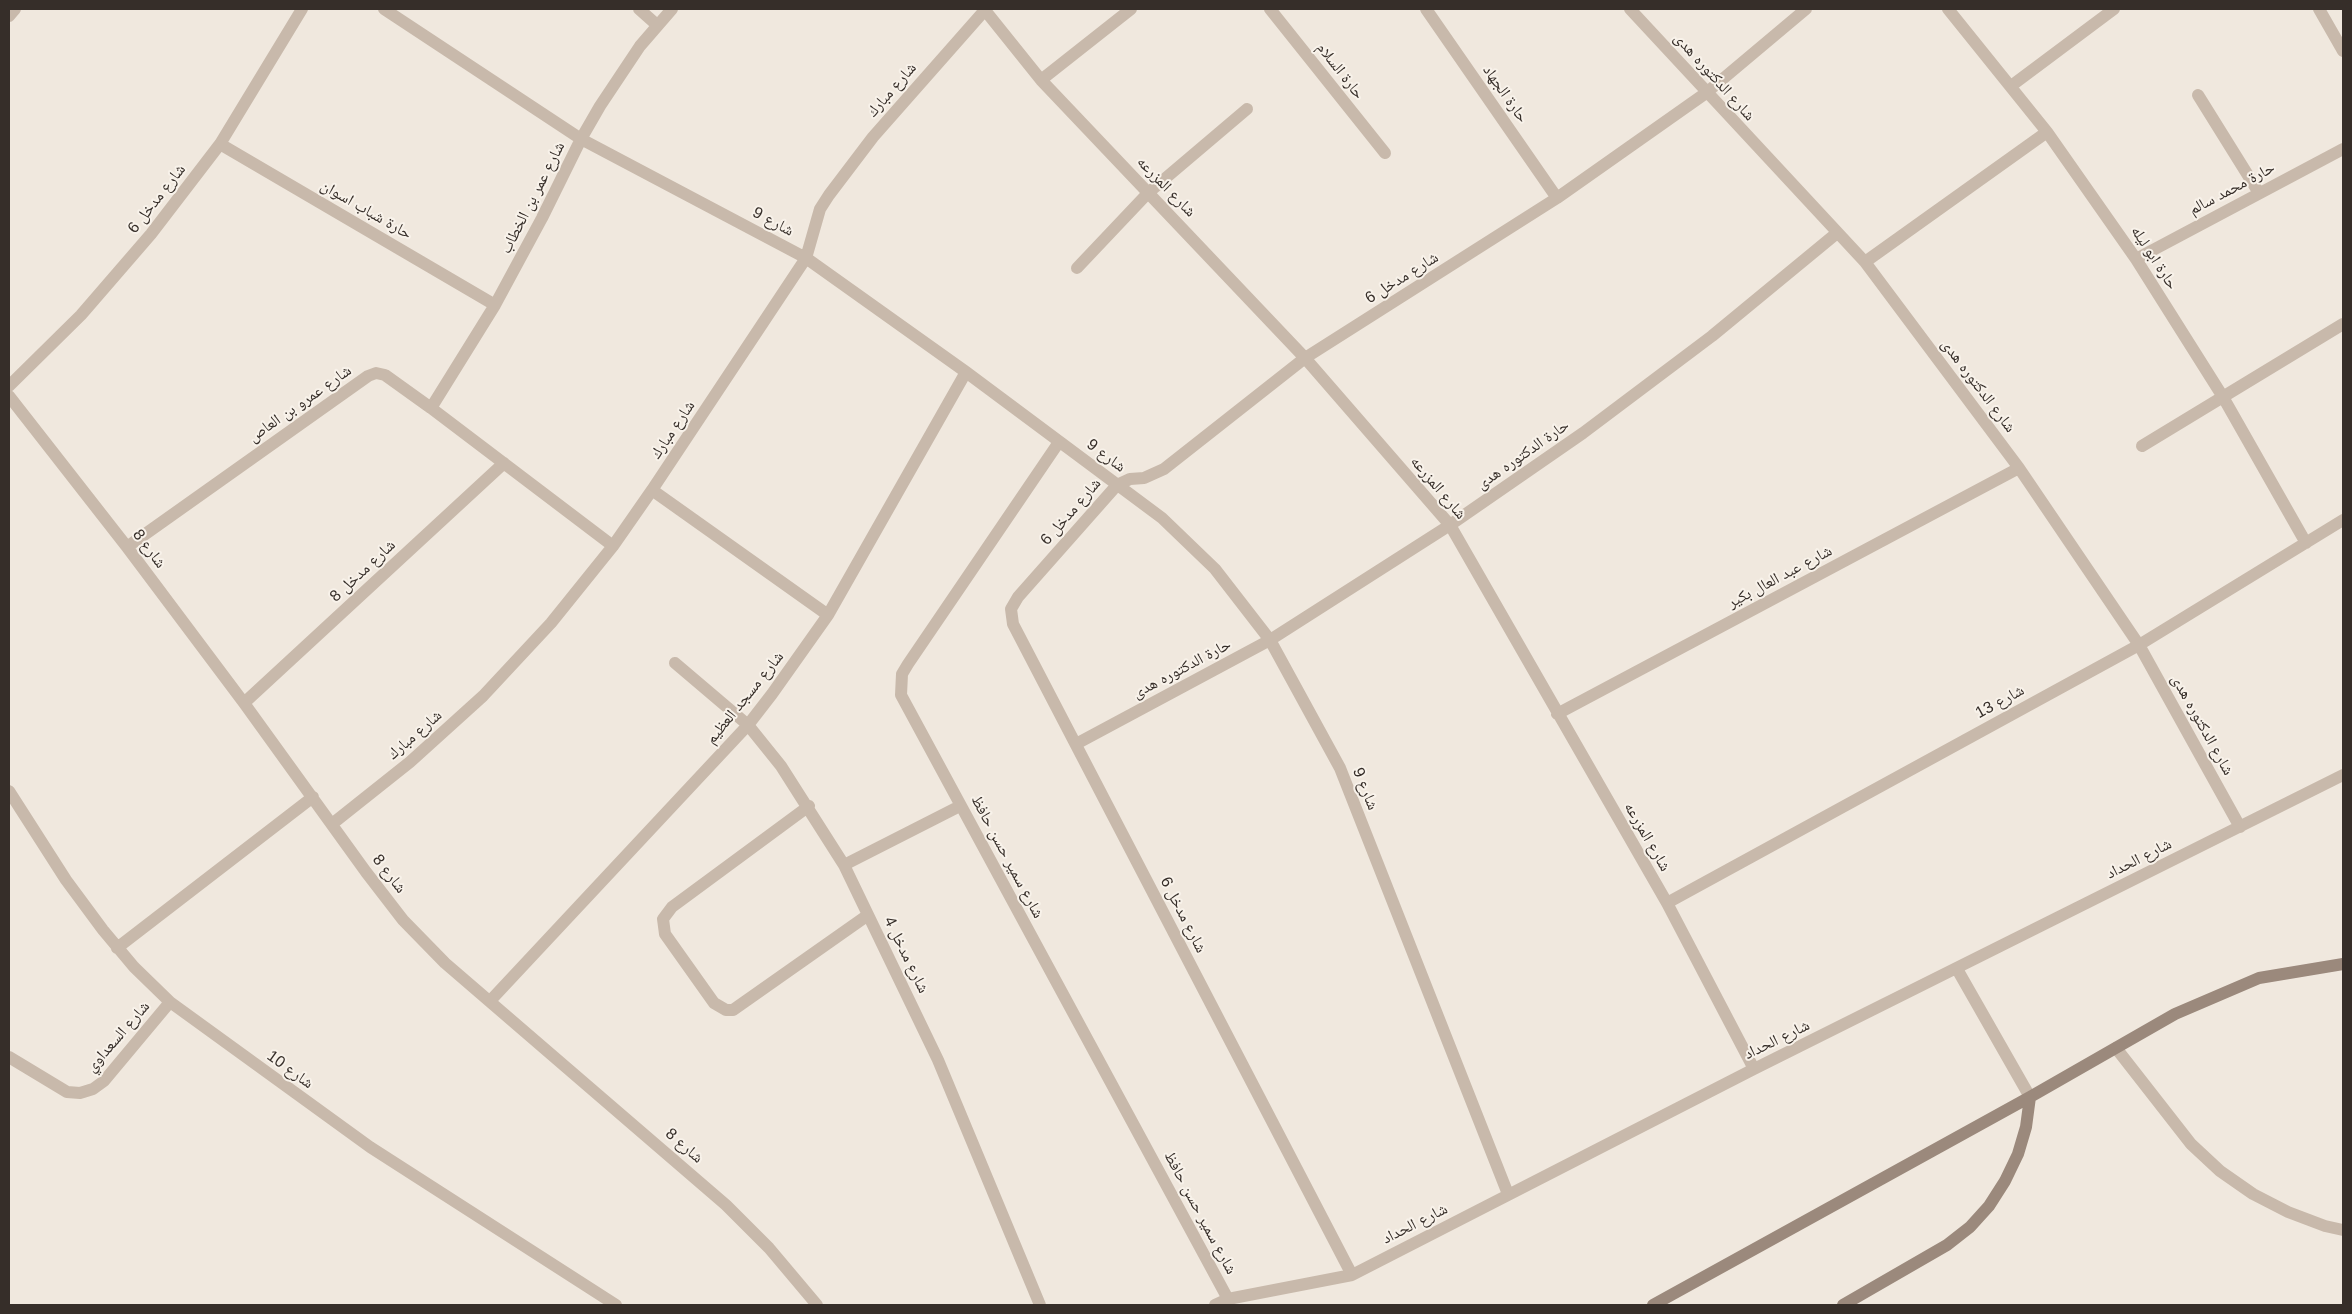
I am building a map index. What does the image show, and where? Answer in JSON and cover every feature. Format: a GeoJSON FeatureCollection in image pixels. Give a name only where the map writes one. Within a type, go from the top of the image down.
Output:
{"type":"FeatureCollection","features":[{"type":"Feature","properties":{"kind":"street"},"geometry":{"type":"LineString","coordinates":[[9,16],[15,9]]}},
{"type":"Feature","properties":{"kind":"street","name":"شارع مدخل 6"},"geometry":{"type":"LineString","coordinates":[[9,386],[81,315],[145,241],[220,144],[302,9]]}},
{"type":"Feature","properties":{"kind":"street","name":"شارع 9"},"geometry":{"type":"LineString","coordinates":[[384,9],[581,139],[806,258],[966,372],[1162,518],[1216,569],[1270,640],[1340,768],[1508,1194]]}},
{"type":"Feature","properties":{"kind":"street"},"geometry":{"type":"LineString","coordinates":[[639,9],[657,25]]}},
{"type":"Feature","properties":{"kind":"street","name":"شارع عمر بن الخطاب"},"geometry":{"type":"LineString","coordinates":[[431,408],[495,304],[542,218],[581,139],[610,89],[657,25],[672,9]]}},
{"type":"Feature","properties":{"kind":"street","name":"شارع المزرعه"},"geometry":{"type":"LineString","coordinates":[[985,9],[1041,80],[1305,358],[1450,525],[1666,903],[1754,1069]]}},
{"type":"Feature","properties":{"kind":"street","name":"شارع مبارك"},"geometry":{"type":"LineString","coordinates":[[332,824],[410,762],[483,696],[551,623],[613,546],[806,258],[820,209],[829,195],[873,137],[985,9]]}},
{"type":"Feature","properties":{"kind":"street"},"geometry":{"type":"LineString","coordinates":[[1041,80],[1131,9]]}},
{"type":"Feature","properties":{"kind":"street","name":"حارة السلام"},"geometry":{"type":"LineString","coordinates":[[1270,9],[1385,153]]}},
{"type":"Feature","properties":{"kind":"street","name":"حارة الجهاد"},"geometry":{"type":"LineString","coordinates":[[1426,9],[1557,198]]}},
{"type":"Feature","properties":{"kind":"street","name":"شارع الدكتوره هدى"},"geometry":{"type":"LineString","coordinates":[[1630,9],[1865,262],[2019,468],[2139,645],[2240,827]]}},
{"type":"Feature","properties":{"kind":"street","name":"شارع مدخل 6"},"geometry":{"type":"LineString","coordinates":[[1352,1275],[1013,624],[1011,609],[1018,597],[1117,485],[1130,479],[1144,478],[1164,469],[1305,358],[1557,198],[1706,93],[1806,9]]}},
{"type":"Feature","properties":{"kind":"street","name":"حارة ابو ليله"},"geometry":{"type":"LineString","coordinates":[[1948,9],[2012,86],[2047,132],[2136,259],[2223,397],[2306,543]]}},
{"type":"Feature","properties":{"kind":"street"},"geometry":{"type":"LineString","coordinates":[[2012,86],[2114,9]]}},
{"type":"Feature","properties":{"kind":"street"},"geometry":{"type":"LineString","coordinates":[[2319,9],[2343,51]]}},
{"type":"Feature","properties":{"kind":"street"},"geometry":{"type":"LineString","coordinates":[[2198,95],[2258,193]]}},
{"type":"Feature","properties":{"kind":"street"},"geometry":{"type":"LineString","coordinates":[[1077,268],[1148,193],[1247,109]]}},
{"type":"Feature","properties":{"kind":"street"},"geometry":{"type":"LineString","coordinates":[[1865,262],[2047,132]]}},
{"type":"Feature","properties":{"kind":"street","name":"حارة شباب اسوان"},"geometry":{"type":"LineString","coordinates":[[220,144],[495,304]]}},
{"type":"Feature","properties":{"kind":"street","name":"حارة محمد سالم"},"geometry":{"type":"LineString","coordinates":[[2136,259],[2343,149]]}},
{"type":"Feature","properties":{"kind":"street","name":"حارة الدكتوره هدى"},"geometry":{"type":"LineString","coordinates":[[1076,744],[1270,640],[1450,525],[1583,433],[1705,342],[1837,234]]}},
{"type":"Feature","properties":{"kind":"street"},"geometry":{"type":"LineString","coordinates":[[2142,446],[2343,324]]}},
{"type":"Feature","properties":{"kind":"street","name":"شارع مسجد العظيم"},"geometry":{"type":"LineString","coordinates":[[490,1001],[748,725],[828,615],[966,372]]}},
{"type":"Feature","properties":{"kind":"street","name":"شارع عمرو بن العاص"},"geometry":{"type":"LineString","coordinates":[[127,547],[368,376],[376,373],[385,375],[431,408],[613,546]]}},
{"type":"Feature","properties":{"kind":"street","name":"شارع 8"},"geometry":{"type":"LineString","coordinates":[[9,396],[127,547],[404,920],[445,963],[726,1205],[769,1248],[817,1305]]}},
{"type":"Feature","properties":{"kind":"street","name":"شارع سمير حسن حافظ"},"geometry":{"type":"LineString","coordinates":[[1060,442],[902,674],[901,695],[1228,1299]]}},
{"type":"Feature","properties":{"kind":"street","name":"شارع مدخل 8"},"geometry":{"type":"LineString","coordinates":[[244,703],[504,463]]}},
{"type":"Feature","properties":{"kind":"street","name":"شارع عبد العال بكير"},"geometry":{"type":"LineString","coordinates":[[1557,714],[2019,468]]}},
{"type":"Feature","properties":{"kind":"street"},"geometry":{"type":"LineString","coordinates":[[652,490],[828,615]]}},
{"type":"Feature","properties":{"kind":"street","name":"شارع 13"},"geometry":{"type":"LineString","coordinates":[[1666,903],[2139,645],[2343,520]]}},
{"type":"Feature","properties":{"kind":"street","name":"شارع مدخل 4"},"geometry":{"type":"LineString","coordinates":[[675,663],[748,725],[781,766],[809,806],[844,865],[938,1060],[1040,1305]]}},
{"type":"Feature","properties":{"kind":"street","name":"شارع الحداد"},"geometry":{"type":"LineString","coordinates":[[1215,1305],[1228,1299],[1352,1275],[1754,1069],[2343,775]]}},
{"type":"Feature","properties":{"kind":"street","name":"شارع 10"},"geometry":{"type":"LineString","coordinates":[[9,791],[66,880],[117,948],[170,1002],[370,1147],[616,1305]]}},
{"type":"Feature","properties":{"kind":"street"},"geometry":{"type":"LineString","coordinates":[[117,948],[312,798]]}},
{"type":"Feature","properties":{"kind":"street"},"geometry":{"type":"LineString","coordinates":[[809,806],[672,907],[663,919],[664,934],[714,1003],[726,1010],[733,1010],[868,915]]}},
{"type":"Feature","properties":{"kind":"street"},"geometry":{"type":"LineString","coordinates":[[844,865],[960,806]]}},
{"type":"Feature","properties":{"kind":"street"},"geometry":{"type":"LineString","coordinates":[[1653,1305],[2030,1097],[2175,1014],[2259,978],[2343,964]]}},
{"type":"Feature","properties":{"kind":"street"},"geometry":{"type":"LineString","coordinates":[[1843,1305],[1947,1245],[1983,1213],[2006,1181],[2018,1154],[2026,1126],[2030,1097],[1956,969]]}},
{"type":"Feature","properties":{"kind":"street","name":"شارع السعداوي"},"geometry":{"type":"LineString","coordinates":[[9,1057],[67,1092],[80,1093],[93,1089],[104,1081],[170,1002]]}},
{"type":"Feature","properties":{"kind":"street"},"geometry":{"type":"LineString","coordinates":[[2116,1048],[2191,1144],[2220,1171],[2253,1194],[2288,1212],[2325,1226],[2343,1230]]}}]}
